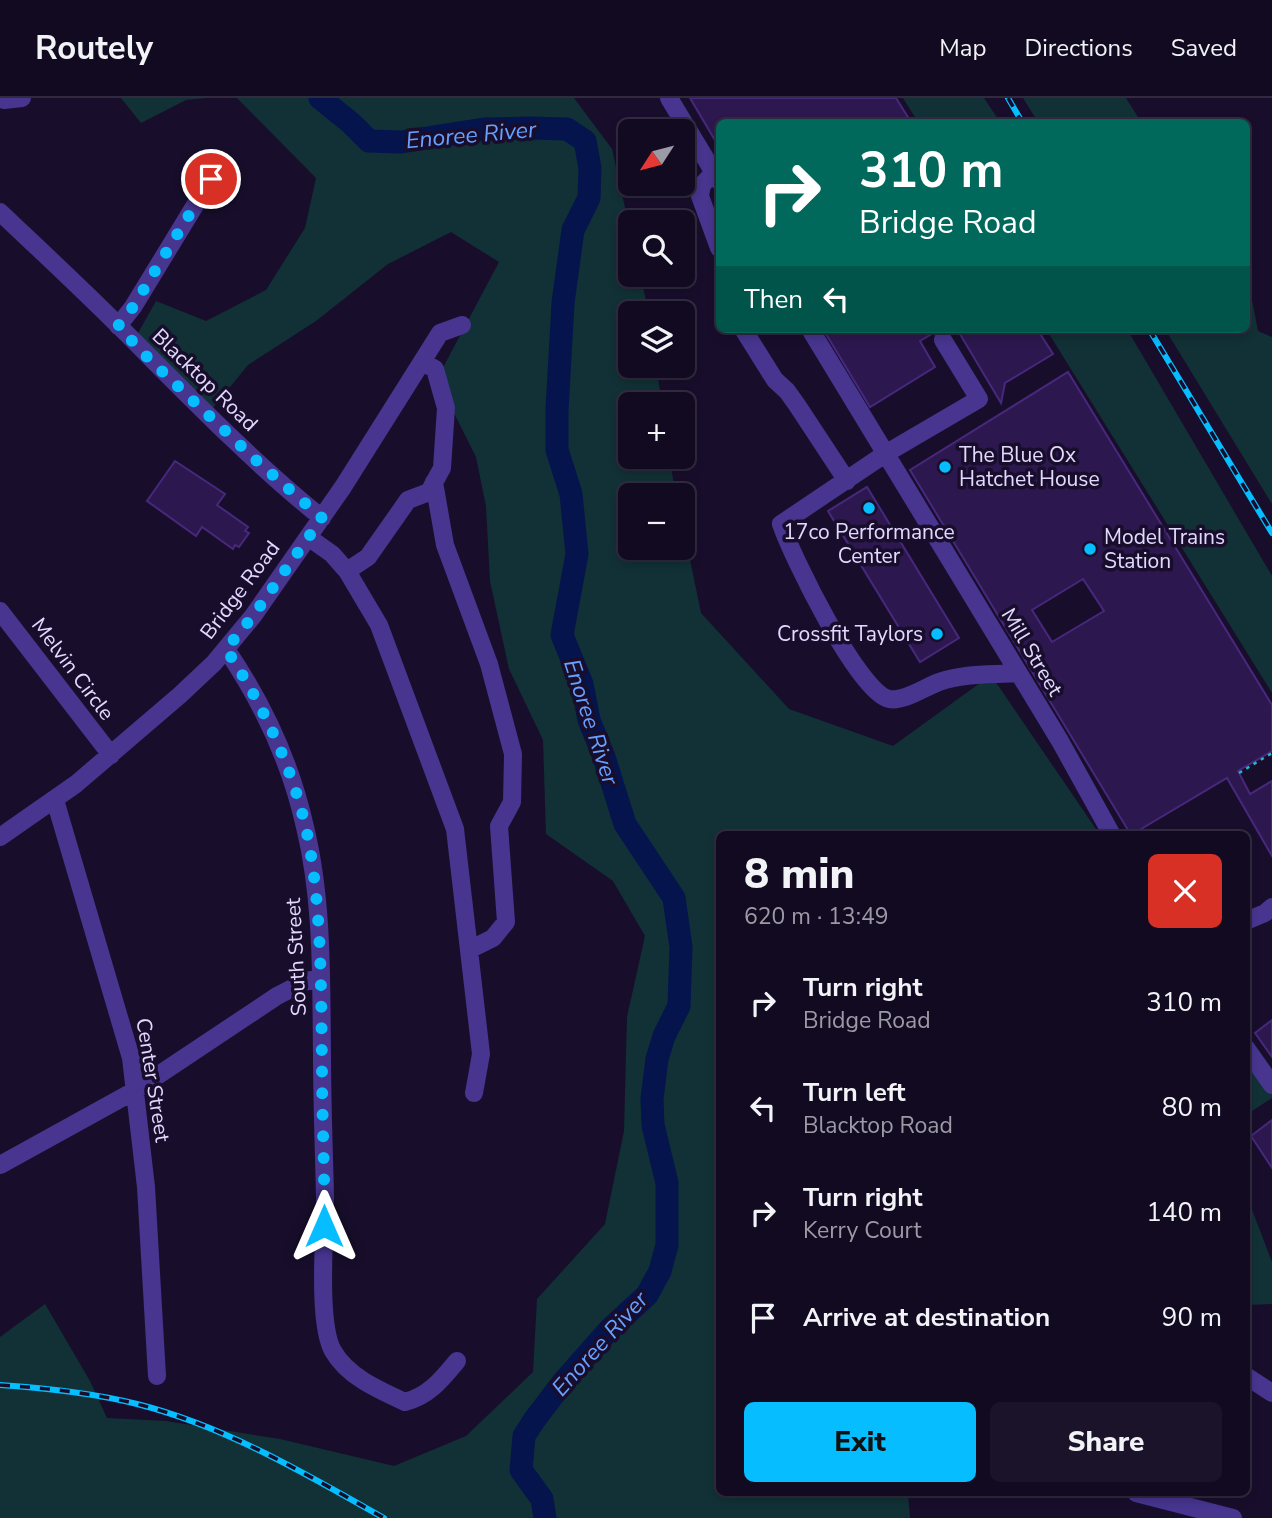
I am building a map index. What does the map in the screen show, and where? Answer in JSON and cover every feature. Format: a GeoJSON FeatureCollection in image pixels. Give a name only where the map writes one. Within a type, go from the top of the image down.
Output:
{"type":"FeatureCollection","features":[{"type":"Feature","properties":{"kind":"street"},"geometry":{"type":"LineString","coordinates":[[2,98],[22,98]]}},
{"type":"Feature","properties":{"kind":"street"},"geometry":{"type":"LineString","coordinates":[[669,98],[716,174]]}},
{"type":"Feature","properties":{"kind":"street"},"geometry":{"type":"LineString","coordinates":[[716,177],[702,184],[700,196],[716,240]]}},
{"type":"Feature","properties":{"kind":"street"},"geometry":{"type":"LineString","coordinates":[[118,326],[133,307],[211,179]]}},
{"type":"Feature","properties":{"kind":"street","name":"Blacktop Road"},"geometry":{"type":"LineString","coordinates":[[4,222],[118,326],[148,358],[277,480],[322,518]]}},
{"type":"Feature","properties":{"kind":"street","name":"Bridge Road"},"geometry":{"type":"LineString","coordinates":[[0,837],[55,800],[111,755],[180,695],[226,649],[253,616],[322,518],[440,332],[461,325]]}},
{"type":"Feature","properties":{"kind":"street"},"geometry":{"type":"LineString","coordinates":[[746,333],[775,380],[797,405],[847,481]]}},
{"type":"Feature","properties":{"kind":"street","name":"Mill Street"},"geometry":{"type":"LineString","coordinates":[[812,333],[1060,741],[1110,831]]}},
{"type":"Feature","properties":{"kind":"street"},"geometry":{"type":"LineString","coordinates":[[943,340],[979,400],[886,454],[781,524],[790,550],[823,616],[872,689],[889,699],[975,674],[1018,673]]}},
{"type":"Feature","properties":{"kind":"street"},"geometry":{"type":"LineString","coordinates":[[347,571],[368,557],[408,500],[429,492],[442,468],[446,408],[435,369],[422,362]]}},
{"type":"Feature","properties":{"kind":"street"},"geometry":{"type":"LineString","coordinates":[[434,482],[445,545],[489,664],[513,754],[512,802],[499,826],[506,922],[493,938],[469,950]]}},
{"type":"Feature","properties":{"kind":"street"},"geometry":{"type":"LineString","coordinates":[[308,537],[332,554],[347,571],[379,625],[455,829],[481,1054],[474,1093]]}},
{"type":"Feature","properties":{"kind":"street","name":"Melvin Circle"},"geometry":{"type":"LineString","coordinates":[[0,611],[111,755]]}},
{"type":"Feature","properties":{"kind":"street","name":"South Street"},"geometry":{"type":"LineString","coordinates":[[226,649],[271,729],[299,801],[310,849],[321,977],[325,1198],[323,1282],[332,1350],[351,1373],[405,1402],[420,1398],[439,1382],[457,1361]]}},
{"type":"Feature","properties":{"kind":"street","name":"Center Street"},"geometry":{"type":"LineString","coordinates":[[55,800],[126,1035],[136,1090],[149,1228],[157,1376]]}},
{"type":"Feature","properties":{"kind":"street"},"geometry":{"type":"LineString","coordinates":[[1250,920],[1265,914],[1272,907]]}},
{"type":"Feature","properties":{"kind":"street"},"geometry":{"type":"LineString","coordinates":[[0,1165],[136,1090],[277,996],[304,982],[321,977]]}},
{"type":"Feature","properties":{"kind":"street"},"geometry":{"type":"LineString","coordinates":[[1250,1054],[1272,1085]]}},
{"type":"Feature","properties":{"kind":"street"},"geometry":{"type":"LineString","coordinates":[[1250,1379],[1272,1393]]}},
{"type":"Feature","properties":{"kind":"street"},"geometry":{"type":"LineString","coordinates":[[1148,1496],[1233,1518]]}},
{"type":"Feature","properties":{"kind":"path"},"geometry":{"type":"LineString","coordinates":[[1239,773],[1272,752]]}},
{"type":"Feature","properties":{"kind":"green space"},"geometry":{"type":"Polygon","coordinates":[[[121,98],[206,98],[186,100],[141,123],[121,98]]]}},
{"type":"Feature","properties":{"kind":"green space"},"geometry":{"type":"Polygon","coordinates":[[[237,98],[574,98],[612,149],[618,176],[618,196],[622,196],[626,210],[618,210],[618,287],[643,287],[646,301],[618,301],[618,378],[658,378],[660,392],[618,392],[618,469],[671,469],[674,483],[618,483],[618,560],[690,560],[701,613],[789,709],[893,746],[991,675],[1097,831],[716,831],[716,1496],[908,1496],[910,1518],[0,1518],[0,1337],[45,1304],[90,1381],[107,1418],[166,1421],[280,1439],[394,1466],[466,1436],[533,1372],[537,1299],[605,1224],[624,1131],[627,1017],[645,936],[613,881],[546,834],[543,740],[509,669],[490,581],[486,506],[476,457],[437,379],[499,262],[451,232],[388,264],[316,321],[248,365],[212,409],[133,342],[156,301],[206,321],[266,290],[305,228],[316,178],[237,98]]]}},
{"type":"Feature","properties":{"kind":"green space"},"geometry":{"type":"Polygon","coordinates":[[[903,98],[984,98],[998,119],[916,119],[903,98]]]}},
{"type":"Feature","properties":{"kind":"green space"},"geometry":{"type":"Polygon","coordinates":[[[1023,98],[1126,98],[1139,119],[1036,119],[1023,98]]]}},
{"type":"Feature","properties":{"kind":"green space"},"geometry":{"type":"Polygon","coordinates":[[[1250,289],[1258,331],[1272,337],[1272,504],[1167,333],[1250,333],[1250,289]]]}},
{"type":"Feature","properties":{"kind":"green space"},"geometry":{"type":"Polygon","coordinates":[[[1048,333],[1129,333],[1272,576],[1272,693],[1048,333]]]}},
{"type":"Feature","properties":{"kind":"green space"},"geometry":{"type":"Polygon","coordinates":[[[1250,1055],[1272,1087],[1272,1098],[1250,1112],[1250,1055]]]}},
{"type":"Feature","properties":{"kind":"green space"},"geometry":{"type":"Polygon","coordinates":[[[1250,1204],[1272,1262],[1272,1304],[1250,1305],[1250,1204]]]}},
{"type":"Feature","properties":{"kind":"building"},"geometry":{"type":"Polygon","coordinates":[[[690,98],[896,98],[909,119],[716,119],[716,142],[690,98]]]}},
{"type":"Feature","properties":{"kind":"building"},"geometry":{"type":"Polygon","coordinates":[[[825,333],[933,333],[920,341],[935,367],[870,407],[825,333]]]}},
{"type":"Feature","properties":{"kind":"building"},"geometry":{"type":"Polygon","coordinates":[[[959,333],[1040,333],[1053,354],[1005,383],[1001,403],[959,333]]]}},
{"type":"Feature","properties":{"kind":"building"},"geometry":{"type":"Polygon","coordinates":[[[1068,372],[1272,705],[1272,751],[1238,771],[1250,794],[1272,781],[1272,856],[1227,778],[1138,831],[1129,831],[910,470],[1068,372]],[[1083,579],[1032,610],[1052,642],[1104,611],[1083,579]]]}},
{"type":"Feature","properties":{"kind":"building"},"geometry":{"type":"Polygon","coordinates":[[[175,461],[225,494],[217,505],[248,527],[245,531],[249,533],[239,547],[235,545],[233,549],[202,527],[196,536],[147,501],[175,461]]]}},
{"type":"Feature","properties":{"kind":"building"},"geometry":{"type":"Polygon","coordinates":[[[867,487],[959,638],[920,662],[828,511],[867,487]]]}},
{"type":"Feature","properties":{"kind":"building"},"geometry":{"type":"Polygon","coordinates":[[[1272,1020],[1272,1057],[1255,1033],[1272,1020]]]}},
{"type":"Feature","properties":{"kind":"building"},"geometry":{"type":"Polygon","coordinates":[[[1272,1120],[1272,1168],[1251,1136],[1272,1120]]]}},
{"type":"Feature","properties":{"kind":"waterway","name":"Enoree River"},"geometry":{"type":"LineString","coordinates":[[320,98],[369,141],[401,142],[484,129],[567,129],[585,141],[590,168],[589,198],[573,230],[563,303],[557,450],[571,494],[577,554],[562,635],[582,684],[589,720],[625,824],[674,898],[681,947],[679,1006],[664,1036],[657,1059],[652,1099],[653,1125],[667,1183],[667,1245],[660,1271],[647,1295],[609,1330],[564,1381],[524,1436],[521,1470],[542,1499],[545,1518]]}},
{"type":"Feature","properties":{"kind":"railway"},"geometry":{"type":"LineString","coordinates":[[1008,98],[1020,119]]}},
{"type":"Feature","properties":{"kind":"railway"},"geometry":{"type":"LineString","coordinates":[[1151,333],[1272,533]]}},
{"type":"Feature","properties":{"kind":"railway"},"geometry":{"type":"LineString","coordinates":[[0,1385],[86,1394],[170,1413],[264,1453],[384,1518]]}},
{"type":"Feature","properties":{"kind":"place","name":"The Blue Ox Hatchet House"},"geometry":{"type":"Point","coordinates":[945,467]}},
{"type":"Feature","properties":{"kind":"place","name":"17co Performance Center"},"geometry":{"type":"Point","coordinates":[869,508]}},
{"type":"Feature","properties":{"kind":"place","name":"Model Trains Station"},"geometry":{"type":"Point","coordinates":[1090,549]}},
{"type":"Feature","properties":{"kind":"place","name":"Crossfit Taylors"},"geometry":{"type":"Point","coordinates":[937,634]}},
{"type":"Feature","properties":{"kind":"route"},"geometry":{"type":"LineString","coordinates":[[211,179],[133,307],[118,326],[148,358],[277,480],[322,518],[253,616],[226,649],[271,729],[299,801],[310,849],[320,950],[324,1226]]}}]}
